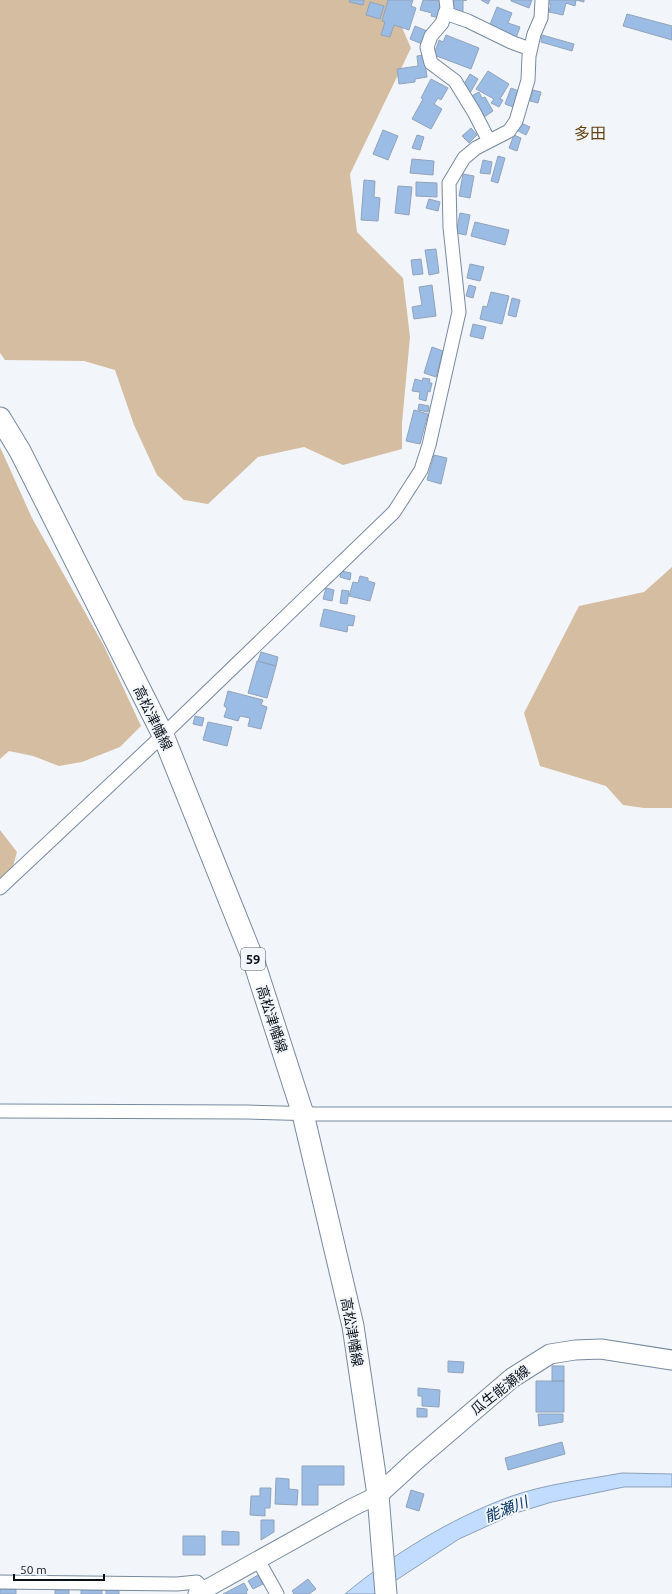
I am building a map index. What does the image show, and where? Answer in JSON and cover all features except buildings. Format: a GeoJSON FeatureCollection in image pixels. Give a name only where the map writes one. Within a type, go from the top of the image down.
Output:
{"type":"FeatureCollection","features":[{"type":"Feature","properties":{"kind":"main road","name":"高松津幡線"},"geometry":{"type":"LineString","coordinates":[[0,418],[20,452],[163,735],[253,959],[303,1114],[353,1326],[378,1495],[383,1540],[386,1594]]}},
{"type":"Feature","properties":{"kind":"main road","name":"瓜生能瀬線"},"geometry":{"type":"LineString","coordinates":[[378,1495],[415,1461],[512,1378],[550,1354],[575,1350],[601,1349],[672,1360]]}},
{"type":"Feature","properties":{"kind":"street"},"geometry":{"type":"LineString","coordinates":[[446,0],[447,8],[442,23],[431,36],[427,47],[431,63],[455,81],[474,112],[489,141]]}},
{"type":"Feature","properties":{"kind":"street"},"geometry":{"type":"LineString","coordinates":[[0,888],[163,735],[394,512],[421,470],[429,445],[460,312],[450,227],[449,183],[464,158],[476,148],[509,131],[516,121],[528,80],[530,49],[534,34],[541,18],[542,0]]}},
{"type":"Feature","properties":{"kind":"street"},"geometry":{"type":"LineString","coordinates":[[445,13],[468,21],[511,42],[530,49]]}},
{"type":"Feature","properties":{"kind":"street"},"geometry":{"type":"LineString","coordinates":[[0,1111],[238,1112],[303,1114],[672,1114]]}},
{"type":"Feature","properties":{"kind":"street"},"geometry":{"type":"LineString","coordinates":[[0,1582],[177,1584],[198,1582],[201,1592],[378,1495]]}},
{"type":"Feature","properties":{"kind":"street"},"geometry":{"type":"LineString","coordinates":[[258,1560],[277,1594]]}},
{"type":"Feature","properties":{"kind":"shaded area"},"geometry":{"type":"Polygon","coordinates":[[[0,0],[390,0],[411,48],[350,174],[357,232],[403,278],[410,337],[402,423],[402,449],[343,465],[304,447],[258,457],[208,504],[184,500],[157,475],[134,425],[115,370],[84,361],[5,360],[0,353],[0,0]]]}},
{"type":"Feature","properties":{"kind":"shaded area"},"geometry":{"type":"Polygon","coordinates":[[[0,447],[32,518],[104,646],[141,726],[120,747],[82,762],[59,766],[33,756],[9,751],[0,759],[0,447]]]}},
{"type":"Feature","properties":{"kind":"shaded area"},"geometry":{"type":"Polygon","coordinates":[[[672,567],[672,808],[644,808],[623,805],[606,786],[540,766],[524,713],[579,606],[644,592],[672,567]]]}},
{"type":"Feature","properties":{"kind":"shaded area"},"geometry":{"type":"Polygon","coordinates":[[[0,830],[17,852],[12,870],[0,881],[0,830]]]}},
{"type":"Feature","properties":{"kind":"water","name":"能瀬川"},"geometry":{"type":"Polygon","coordinates":[[[622,1473],[672,1474],[672,1487],[624,1487],[552,1502],[516,1513],[459,1539],[375,1594],[345,1594],[363,1579],[402,1552],[444,1527],[487,1506],[509,1497],[536,1489],[622,1473]]]}},
{"type":"Feature","properties":{"kind":"district","name":"多田"},"geometry":{"type":"Point","coordinates":[590,133]}}]}
